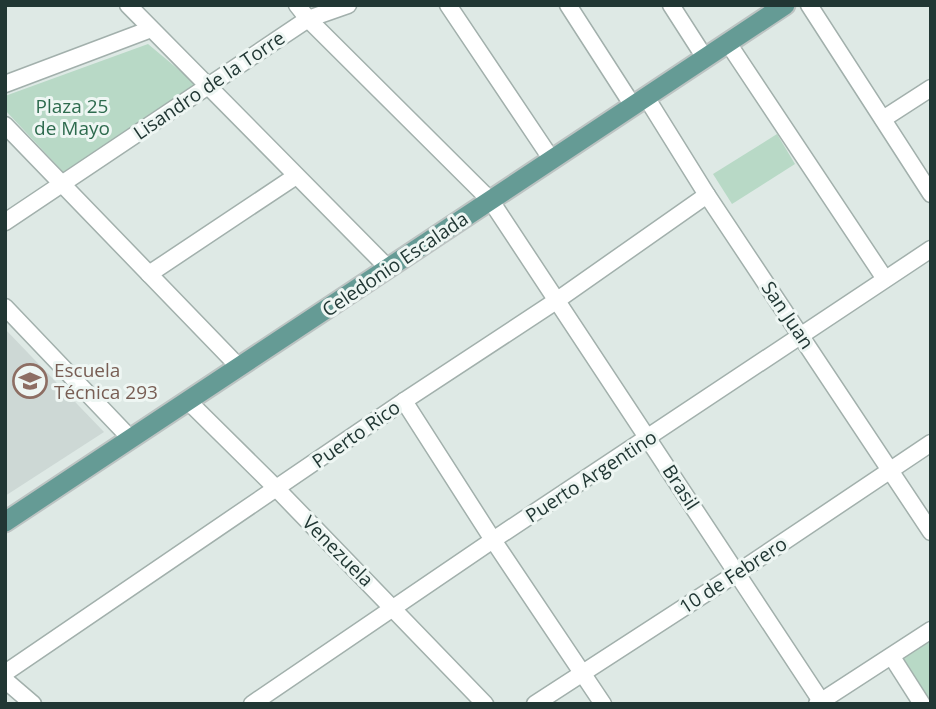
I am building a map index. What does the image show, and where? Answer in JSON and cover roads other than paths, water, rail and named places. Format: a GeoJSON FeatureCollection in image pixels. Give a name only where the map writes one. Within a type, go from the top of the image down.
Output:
{"type":"FeatureCollection","features":[{"type":"Feature","properties":{"kind":"main road","name":"Celedonio Escalada"},"geometry":{"type":"LineString","coordinates":[[5,522],[640,102],[778,7]]}},
{"type":"Feature","properties":{"kind":"street"},"geometry":{"type":"LineString","coordinates":[[128,5],[388,268]]}},
{"type":"Feature","properties":{"kind":"street","name":"Brasil"},"geometry":{"type":"LineString","coordinates":[[297,5],[491,201],[649,438],[820,703]]}},
{"type":"Feature","properties":{"kind":"street","name":"Lisandro de la Torre"},"geometry":{"type":"LineString","coordinates":[[5,222],[308,19],[348,5]]}},
{"type":"Feature","properties":{"kind":"street"},"geometry":{"type":"LineString","coordinates":[[448,5],[552,160]]}},
{"type":"Feature","properties":{"kind":"street","name":"San Juan"},"geometry":{"type":"LineString","coordinates":[[568,5],[707,195],[931,532]]}},
{"type":"Feature","properties":{"kind":"street"},"geometry":{"type":"LineString","coordinates":[[671,5],[705,58]]}},
{"type":"Feature","properties":{"kind":"street"},"geometry":{"type":"LineString","coordinates":[[809,5],[931,194]]}},
{"type":"Feature","properties":{"kind":"street"},"geometry":{"type":"LineString","coordinates":[[5,84],[151,29]]}},
{"type":"Feature","properties":{"kind":"street"},"geometry":{"type":"LineString","coordinates":[[728,43],[885,279]]}},
{"type":"Feature","properties":{"kind":"street"},"geometry":{"type":"LineString","coordinates":[[883,119],[931,88]]}},
{"type":"Feature","properties":{"kind":"street"},"geometry":{"type":"LineString","coordinates":[[5,125],[239,368]]}},
{"type":"Feature","properties":{"kind":"street"},"geometry":{"type":"LineString","coordinates":[[149,274],[296,176]]}},
{"type":"Feature","properties":{"kind":"street","name":"Puerto Rico"},"geometry":{"type":"LineString","coordinates":[[5,673],[404,401],[556,301],[707,195]]}},
{"type":"Feature","properties":{"kind":"street","name":"Puerto Argentino"},"geometry":{"type":"LineString","coordinates":[[252,704],[931,249]]}},
{"type":"Feature","properties":{"kind":"street"},"geometry":{"type":"LineString","coordinates":[[5,307],[131,439]]}},
{"type":"Feature","properties":{"kind":"street","name":"Venezuela"},"geometry":{"type":"LineString","coordinates":[[188,401],[394,608],[485,704]]}},
{"type":"Feature","properties":{"kind":"street"},"geometry":{"type":"LineString","coordinates":[[404,401],[603,704]]}},
{"type":"Feature","properties":{"kind":"street","name":"10 de Febrero"},"geometry":{"type":"LineString","coordinates":[[535,704],[931,443]]}},
{"type":"Feature","properties":{"kind":"street"},"geometry":{"type":"LineString","coordinates":[[820,703],[931,630]]}},
{"type":"Feature","properties":{"kind":"street"},"geometry":{"type":"LineString","coordinates":[[892,657],[922,704]]}},
{"type":"Feature","properties":{"kind":"street"},"geometry":{"type":"LineString","coordinates":[[5,680],[33,704]]}},
{"type":"Feature","properties":{"kind":"place","name":"Escuela Técnica 293"},"geometry":{"type":"Point","coordinates":[30,381]}},
{"type":"Feature","properties":{"kind":"park label","name":"Plaza 25 de Mayo"},"geometry":{"type":"Point","coordinates":[72,117]}}]}
